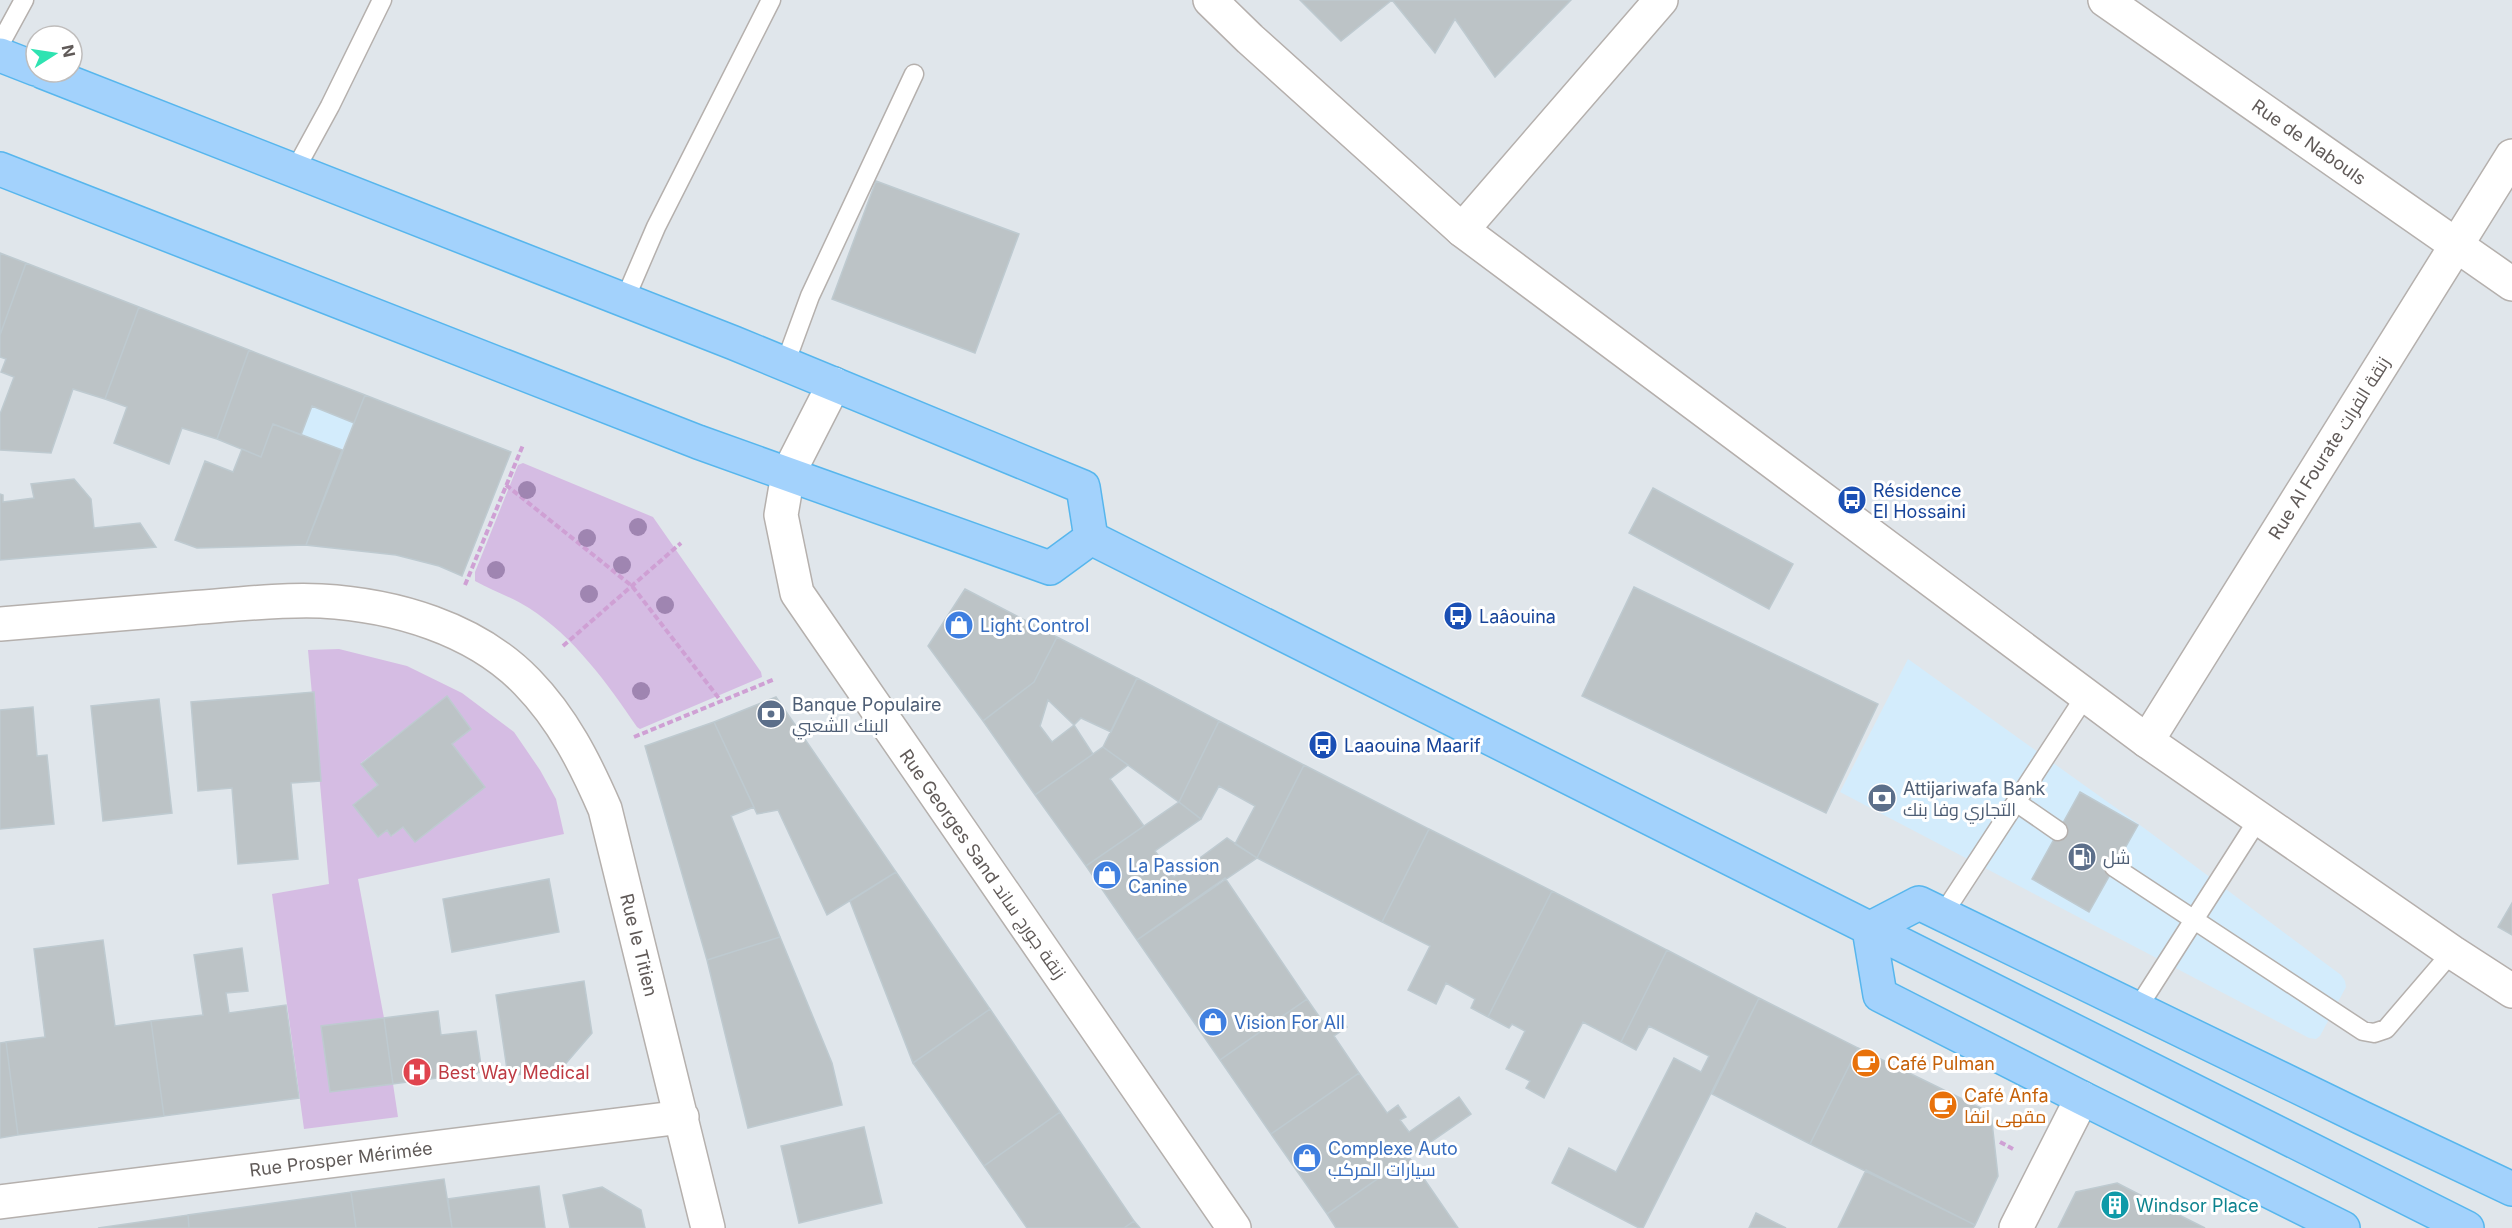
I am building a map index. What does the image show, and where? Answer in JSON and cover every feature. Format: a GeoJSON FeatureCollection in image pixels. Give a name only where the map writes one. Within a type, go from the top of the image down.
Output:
{"type":"FeatureCollection","features":[{"type":"Feature","properties":{"kind":"main road"},"geometry":{"type":"LineString","coordinates":[[0,55],[24,64]]}},
{"type":"Feature","properties":{"kind":"main road"},"geometry":{"type":"LineString","coordinates":[[74,84],[625,299],[1083,487],[1091,538]]}},
{"type":"Feature","properties":{"kind":"main road"},"geometry":{"type":"LineString","coordinates":[[0,169],[687,438],[1050,568],[1091,538]]}},
{"type":"Feature","properties":{"kind":"main road"},"geometry":{"type":"LineString","coordinates":[[1091,538],[2467,1228]]}},
{"type":"Feature","properties":{"kind":"main road"},"geometry":{"type":"LineString","coordinates":[[1869,929],[1919,903],[2512,1189]]}},
{"type":"Feature","properties":{"kind":"main road"},"geometry":{"type":"LineString","coordinates":[[1869,929],[1880,995],[2343,1228]]}},
{"type":"Feature","properties":{"kind":"street"},"geometry":{"type":"LineString","coordinates":[[1210,0],[1462,231],[2147,741],[2512,991]]}},
{"type":"Feature","properties":{"kind":"street"},"geometry":{"type":"LineString","coordinates":[[1462,231],[1661,0]]}},
{"type":"Feature","properties":{"kind":"street","name":"Rue de Nabouls"},"geometry":{"type":"LineString","coordinates":[[2105,0],[2512,284]]}},
{"type":"Feature","properties":{"kind":"street","name":"Rue Al Fourate زنقة الفرات"},"geometry":{"type":"LineString","coordinates":[[2147,741],[2512,156]]}},
{"type":"Feature","properties":{"kind":"street","name":"Rue Georges Sand زنقة جورج ساند"},"geometry":{"type":"LineString","coordinates":[[834,384],[788,474],[781,515],[797,593],[1234,1228]]}},
{"type":"Feature","properties":{"kind":"street","name":"Rue le Titien"},"geometry":{"type":"LineString","coordinates":[[0,624],[253,603],[331,602],[387,610],[433,623],[466,637],[496,656],[527,681],[558,719],[580,754],[605,809],[708,1228]]}},
{"type":"Feature","properties":{"kind":"street"},"geometry":{"type":"LineString","coordinates":[[2016,1228],[2082,1098]]}},
{"type":"Feature","properties":{"kind":"street","name":"Rue Prosper Mérimée"},"geometry":{"type":"LineString","coordinates":[[0,1202],[682,1117]]}},
{"type":"Feature","properties":{"kind":"lane"},"geometry":{"type":"LineString","coordinates":[[0,44],[24,0]]}},
{"type":"Feature","properties":{"kind":"lane"},"geometry":{"type":"LineString","coordinates":[[295,170],[330,106],[382,0]]}},
{"type":"Feature","properties":{"kind":"lane"},"geometry":{"type":"LineString","coordinates":[[625,299],[656,227],[771,0]]}},
{"type":"Feature","properties":{"kind":"lane"},"geometry":{"type":"LineString","coordinates":[[785,364],[810,296],[914,74]]}},
{"type":"Feature","properties":{"kind":"lane"},"geometry":{"type":"LineString","coordinates":[[1943,914],[2086,695]]}},
{"type":"Feature","properties":{"kind":"lane"},"geometry":{"type":"LineString","coordinates":[[2016,802],[2058,831]]}},
{"type":"Feature","properties":{"kind":"lane"},"geometry":{"type":"LineString","coordinates":[[2137,1009],[2259,818]]}},
{"type":"Feature","properties":{"kind":"lane"},"geometry":{"type":"LineString","coordinates":[[2114,867],[2363,1031],[2374,1032],[2386,1029],[2452,952]]}},
{"type":"Feature","properties":{"kind":"path"},"geometry":{"type":"LineString","coordinates":[[465,585],[523,445]]}},
{"type":"Feature","properties":{"kind":"path"},"geometry":{"type":"LineString","coordinates":[[506,485],[632,586],[721,701]]}},
{"type":"Feature","properties":{"kind":"path"},"geometry":{"type":"LineString","coordinates":[[563,646],[681,543]]}},
{"type":"Feature","properties":{"kind":"path"},"geometry":{"type":"LineString","coordinates":[[634,737],[775,679]]}},
{"type":"Feature","properties":{"kind":"shaded area"},"geometry":{"type":"Polygon","coordinates":[[[249,350],[365,395],[342,450],[274,424],[261,457],[217,439],[249,350]]]}},
{"type":"Feature","properties":{"kind":"shaded area"},"geometry":{"type":"Polygon","coordinates":[[[523,463],[653,517],[761,672],[762,677],[640,729],[637,727],[602,678],[560,632],[523,604],[475,581],[475,572],[518,465],[523,463]]]}},
{"type":"Feature","properties":{"kind":"shaded area"},"geometry":{"type":"Polygon","coordinates":[[[339,649],[407,666],[462,693],[514,732],[540,770],[556,799],[564,834],[358,879],[384,1018],[321,1026],[330,1092],[393,1084],[398,1117],[304,1129],[272,894],[329,884],[308,650],[339,649]],[[446,697],[361,763],[378,785],[353,805],[378,837],[387,830],[392,836],[403,827],[415,841],[485,787],[452,744],[446,697]]]}},
{"type":"Feature","properties":{"kind":"shaded area"},"geometry":{"type":"Polygon","coordinates":[[[1908,659],[2144,828],[2341,975],[2346,987],[2320,1036],[2316,1039],[2309,1038],[1840,792],[1908,659]]]}},
{"type":"Feature","properties":{"kind":"building"},"geometry":{"type":"Polygon","coordinates":[[[1300,0],[1392,0],[1341,41],[1300,0]]]}},
{"type":"Feature","properties":{"kind":"building"},"geometry":{"type":"Polygon","coordinates":[[[1392,0],[1571,0],[1495,77],[1455,19],[1435,53],[1392,0]]]}},
{"type":"Feature","properties":{"kind":"building"},"geometry":{"type":"Polygon","coordinates":[[[876,181],[1019,234],[975,353],[832,299],[876,181]]]}},
{"type":"Feature","properties":{"kind":"building"},"geometry":{"type":"Polygon","coordinates":[[[0,253],[26,263],[0,335],[0,253]]]}},
{"type":"Feature","properties":{"kind":"building"},"geometry":{"type":"Polygon","coordinates":[[[26,263],[139,307],[105,399],[73,389],[51,453],[0,450],[0,414],[14,377],[1,372],[6,359],[0,357],[0,335],[26,263]]]}},
{"type":"Feature","properties":{"kind":"building"},"geometry":{"type":"Polygon","coordinates":[[[139,307],[249,350],[217,439],[182,428],[169,464],[114,443],[127,407],[105,399],[139,307]]]}},
{"type":"Feature","properties":{"kind":"building"},"geometry":{"type":"Polygon","coordinates":[[[249,350],[365,395],[354,423],[312,406],[301,435],[273,424],[261,457],[217,439],[249,350]]]}},
{"type":"Feature","properties":{"kind":"building"},"geometry":{"type":"Polygon","coordinates":[[[365,395],[511,452],[462,576],[439,566],[396,555],[306,545],[365,395]]]}},
{"type":"Feature","properties":{"kind":"building"},"geometry":{"type":"Polygon","coordinates":[[[273,424],[342,450],[306,545],[197,548],[175,540],[205,461],[233,472],[242,449],[261,457],[273,424]]]}},
{"type":"Feature","properties":{"kind":"building"},"geometry":{"type":"Polygon","coordinates":[[[74,479],[91,499],[94,528],[140,523],[156,547],[0,560],[0,494],[3,495],[3,502],[34,498],[31,484],[74,479]]]}},
{"type":"Feature","properties":{"kind":"building"},"geometry":{"type":"Polygon","coordinates":[[[1653,488],[1793,564],[1769,609],[1629,533],[1653,488]]]}},
{"type":"Feature","properties":{"kind":"building"},"geometry":{"type":"Polygon","coordinates":[[[1634,587],[1878,704],[1826,813],[1582,696],[1634,587]]]}},
{"type":"Feature","properties":{"kind":"building"},"geometry":{"type":"Polygon","coordinates":[[[965,589],[1057,637],[1034,682],[983,721],[928,646],[965,589]]]}},
{"type":"Feature","properties":{"kind":"building"},"geometry":{"type":"Polygon","coordinates":[[[1057,637],[1137,678],[1111,732],[1081,718],[1074,725],[1093,754],[1035,795],[983,721],[1034,682],[1057,637]],[[1048,700],[1040,726],[1052,742],[1074,725],[1048,700]]]}},
{"type":"Feature","properties":{"kind":"building"},"geometry":{"type":"Polygon","coordinates":[[[1137,678],[1219,721],[1179,802],[1103,747],[1137,678]]]}},
{"type":"Feature","properties":{"kind":"building"},"geometry":{"type":"Polygon","coordinates":[[[314,692],[321,781],[291,783],[298,859],[238,864],[232,788],[198,791],[191,702],[314,692]]]}},
{"type":"Feature","properties":{"kind":"building"},"geometry":{"type":"Polygon","coordinates":[[[447,696],[471,729],[452,744],[485,787],[415,842],[403,827],[391,836],[387,830],[378,837],[353,805],[378,785],[361,764],[447,696]]]}},
{"type":"Feature","properties":{"kind":"building"},"geometry":{"type":"Polygon","coordinates":[[[776,697],[896,872],[827,915],[778,810],[757,814],[714,722],[776,697]]]}},
{"type":"Feature","properties":{"kind":"building"},"geometry":{"type":"Polygon","coordinates":[[[159,699],[172,813],[103,821],[91,706],[159,699]]]}},
{"type":"Feature","properties":{"kind":"building"},"geometry":{"type":"Polygon","coordinates":[[[33,707],[37,756],[47,755],[54,824],[0,829],[0,710],[33,707]]]}},
{"type":"Feature","properties":{"kind":"building"},"geometry":{"type":"Polygon","coordinates":[[[1219,721],[1304,765],[1257,858],[1235,844],[1255,806],[1219,786],[1201,819],[1179,802],[1219,721]]]}},
{"type":"Feature","properties":{"kind":"building"},"geometry":{"type":"Polygon","coordinates":[[[714,722],[754,807],[731,816],[780,937],[707,960],[645,746],[714,722]]]}},
{"type":"Feature","properties":{"kind":"building"},"geometry":{"type":"Polygon","coordinates":[[[1103,747],[1128,765],[1110,779],[1144,826],[1086,866],[1035,795],[1103,747]]]}},
{"type":"Feature","properties":{"kind":"building"},"geometry":{"type":"Polygon","coordinates":[[[1304,765],[1429,829],[1382,922],[1257,858],[1304,765]]]}},
{"type":"Feature","properties":{"kind":"building"},"geometry":{"type":"Polygon","coordinates":[[[2080,792],[2138,825],[2089,912],[2032,879],[2080,792]]]}},
{"type":"Feature","properties":{"kind":"building"},"geometry":{"type":"Polygon","coordinates":[[[1179,802],[1201,819],[1155,851],[1174,877],[1227,838],[1257,858],[1137,940],[1086,866],[1179,802]]]}},
{"type":"Feature","properties":{"kind":"building"},"geometry":{"type":"Polygon","coordinates":[[[1429,829],[1552,891],[1488,1017],[1471,1008],[1475,999],[1446,983],[1436,1004],[1408,990],[1430,946],[1382,922],[1429,829]]]}},
{"type":"Feature","properties":{"kind":"building"},"geometry":{"type":"Polygon","coordinates":[[[896,872],[990,1009],[913,1063],[850,901],[896,872]]]}},
{"type":"Feature","properties":{"kind":"building"},"geometry":{"type":"Polygon","coordinates":[[[1225,878],[1307,999],[1220,1060],[1137,940],[1225,878]]]}},
{"type":"Feature","properties":{"kind":"building"},"geometry":{"type":"Polygon","coordinates":[[[549,879],[559,932],[452,952],[443,899],[549,879]]]}},
{"type":"Feature","properties":{"kind":"building"},"geometry":{"type":"Polygon","coordinates":[[[1552,891],[1667,950],[1621,1042],[1583,1022],[1544,1098],[1526,1088],[1530,1081],[1506,1069],[1525,1031],[1512,1024],[1509,1028],[1488,1017],[1552,891]]]}},
{"type":"Feature","properties":{"kind":"building"},"geometry":{"type":"Polygon","coordinates":[[[2512,903],[2512,935],[2498,927],[2512,903]]]}},
{"type":"Feature","properties":{"kind":"building"},"geometry":{"type":"Polygon","coordinates":[[[780,937],[832,1063],[842,1105],[748,1128],[707,960],[780,937]]]}},
{"type":"Feature","properties":{"kind":"building"},"geometry":{"type":"Polygon","coordinates":[[[103,940],[115,1026],[151,1021],[164,1116],[18,1135],[6,1042],[45,1037],[34,949],[103,940]]]}},
{"type":"Feature","properties":{"kind":"building"},"geometry":{"type":"Polygon","coordinates":[[[242,948],[248,991],[226,993],[229,1013],[286,1005],[299,1098],[164,1116],[151,1021],[203,1015],[194,955],[242,948]]]}},
{"type":"Feature","properties":{"kind":"building"},"geometry":{"type":"Polygon","coordinates":[[[1667,950],[1759,998],[1643,1228],[1639,1228],[1552,1183],[1569,1148],[1616,1172],[1674,1058],[1701,1072],[1709,1056],[1649,1026],[1636,1050],[1621,1042],[1667,950]]]}},
{"type":"Feature","properties":{"kind":"building"},"geometry":{"type":"Polygon","coordinates":[[[584,981],[592,1033],[561,1069],[508,1076],[496,995],[584,981]]]}},
{"type":"Feature","properties":{"kind":"building"},"geometry":{"type":"Polygon","coordinates":[[[1759,998],[1858,1048],[1810,1144],[1712,1094],[1759,998]]]}},
{"type":"Feature","properties":{"kind":"building"},"geometry":{"type":"Polygon","coordinates":[[[1307,999],[1323,1022],[1337,1013],[1347,1027],[1334,1036],[1359,1073],[1271,1134],[1220,1060],[1307,999]]]}},
{"type":"Feature","properties":{"kind":"building"},"geometry":{"type":"Polygon","coordinates":[[[990,1009],[1060,1112],[984,1166],[913,1063],[990,1009]]]}},
{"type":"Feature","properties":{"kind":"building"},"geometry":{"type":"Polygon","coordinates":[[[438,1011],[441,1035],[476,1031],[482,1072],[393,1084],[384,1018],[438,1011]]]}},
{"type":"Feature","properties":{"kind":"building"},"geometry":{"type":"Polygon","coordinates":[[[384,1018],[393,1084],[330,1092],[321,1026],[384,1018]]]}},
{"type":"Feature","properties":{"kind":"building"},"geometry":{"type":"Polygon","coordinates":[[[6,1042],[18,1135],[0,1138],[0,1043],[6,1042]]]}},
{"type":"Feature","properties":{"kind":"building"},"geometry":{"type":"Polygon","coordinates":[[[1858,1048],[1991,1113],[1998,1176],[1975,1225],[1810,1144],[1858,1048]]]}},
{"type":"Feature","properties":{"kind":"building"},"geometry":{"type":"Polygon","coordinates":[[[1359,1073],[1387,1113],[1398,1105],[1406,1117],[1400,1120],[1409,1132],[1459,1097],[1471,1114],[1327,1214],[1271,1134],[1359,1073]]]}},
{"type":"Feature","properties":{"kind":"building"},"geometry":{"type":"Polygon","coordinates":[[[1060,1112],[1134,1221],[1124,1228],[1027,1228],[984,1166],[1060,1112]]]}},
{"type":"Feature","properties":{"kind":"building"},"geometry":{"type":"Polygon","coordinates":[[[864,1127],[882,1203],[799,1223],[781,1146],[864,1127]]]}},
{"type":"Feature","properties":{"kind":"building"},"geometry":{"type":"Polygon","coordinates":[[[1409,1157],[1458,1228],[1336,1228],[1327,1214],[1409,1157]]]}},
{"type":"Feature","properties":{"kind":"building"},"geometry":{"type":"Polygon","coordinates":[[[1866,1170],[1975,1225],[1973,1228],[1838,1228],[1866,1170]]]}},
{"type":"Feature","properties":{"kind":"building"},"geometry":{"type":"Polygon","coordinates":[[[444,1179],[452,1228],[356,1228],[351,1192],[444,1179]]]}},
{"type":"Feature","properties":{"kind":"building","name":"Windsor Place"},"geometry":{"type":"Polygon","coordinates":[[[2117,1183],[2205,1228],[2058,1228],[2076,1192],[2117,1183]]]}},
{"type":"Feature","properties":{"kind":"building"},"geometry":{"type":"Polygon","coordinates":[[[539,1186],[545,1228],[452,1228],[448,1199],[539,1186]]]}},
{"type":"Feature","properties":{"kind":"building"},"geometry":{"type":"Polygon","coordinates":[[[602,1187],[641,1210],[645,1228],[570,1228],[563,1195],[602,1187]]]}},
{"type":"Feature","properties":{"kind":"building"},"geometry":{"type":"Polygon","coordinates":[[[351,1192],[356,1228],[189,1228],[188,1215],[351,1192]]]}},
{"type":"Feature","properties":{"kind":"building"},"geometry":{"type":"Polygon","coordinates":[[[1756,1213],[1786,1228],[1749,1228],[1756,1213]]]}},
{"type":"Feature","properties":{"kind":"building"},"geometry":{"type":"Polygon","coordinates":[[[188,1215],[189,1228],[98,1228],[188,1215]]]}},
{"type":"Feature","properties":{"kind":"building"},"geometry":{"type":"Polygon","coordinates":[[[1134,1221],[1140,1228],[1124,1228],[1134,1221]]]}},
{"type":"Feature","properties":{"kind":"place","name":"Résidence El Hossaini"},"geometry":{"type":"Point","coordinates":[1852,500]}},
{"type":"Feature","properties":{"kind":"place","name":"Laâouina"},"geometry":{"type":"Point","coordinates":[1458,616]}},
{"type":"Feature","properties":{"kind":"place","name":"Light Control"},"geometry":{"type":"Point","coordinates":[959,625]}},
{"type":"Feature","properties":{"kind":"place","name":"Banque Populaire البنك الشعبي"},"geometry":{"type":"Point","coordinates":[771,714]}},
{"type":"Feature","properties":{"kind":"place","name":"Laaouina Maarif"},"geometry":{"type":"Point","coordinates":[1323,745]}},
{"type":"Feature","properties":{"kind":"place","name":"Attijariwafa Bank التجاري وفا بنك"},"geometry":{"type":"Point","coordinates":[1882,798]}},
{"type":"Feature","properties":{"kind":"place","name":"شل"},"geometry":{"type":"Point","coordinates":[2082,857]}},
{"type":"Feature","properties":{"kind":"place","name":"La Passion Canine"},"geometry":{"type":"Point","coordinates":[1107,875]}},
{"type":"Feature","properties":{"kind":"place","name":"Vision For All"},"geometry":{"type":"Point","coordinates":[1213,1022]}},
{"type":"Feature","properties":{"kind":"place","name":"Café Pulman"},"geometry":{"type":"Point","coordinates":[1866,1063]}},
{"type":"Feature","properties":{"kind":"place","name":"Best Way Medical"},"geometry":{"type":"Point","coordinates":[417,1072]}},
{"type":"Feature","properties":{"kind":"place","name":"Café Anfa مقهى انفا"},"geometry":{"type":"Point","coordinates":[1943,1105]}},
{"type":"Feature","properties":{"kind":"place","name":"Complexe Auto سيارات المركب"},"geometry":{"type":"Point","coordinates":[1307,1158]}},
{"type":"Feature","properties":{"kind":"place","name":"Windsor Place"},"geometry":{"type":"Point","coordinates":[2115,1205]}}]}
